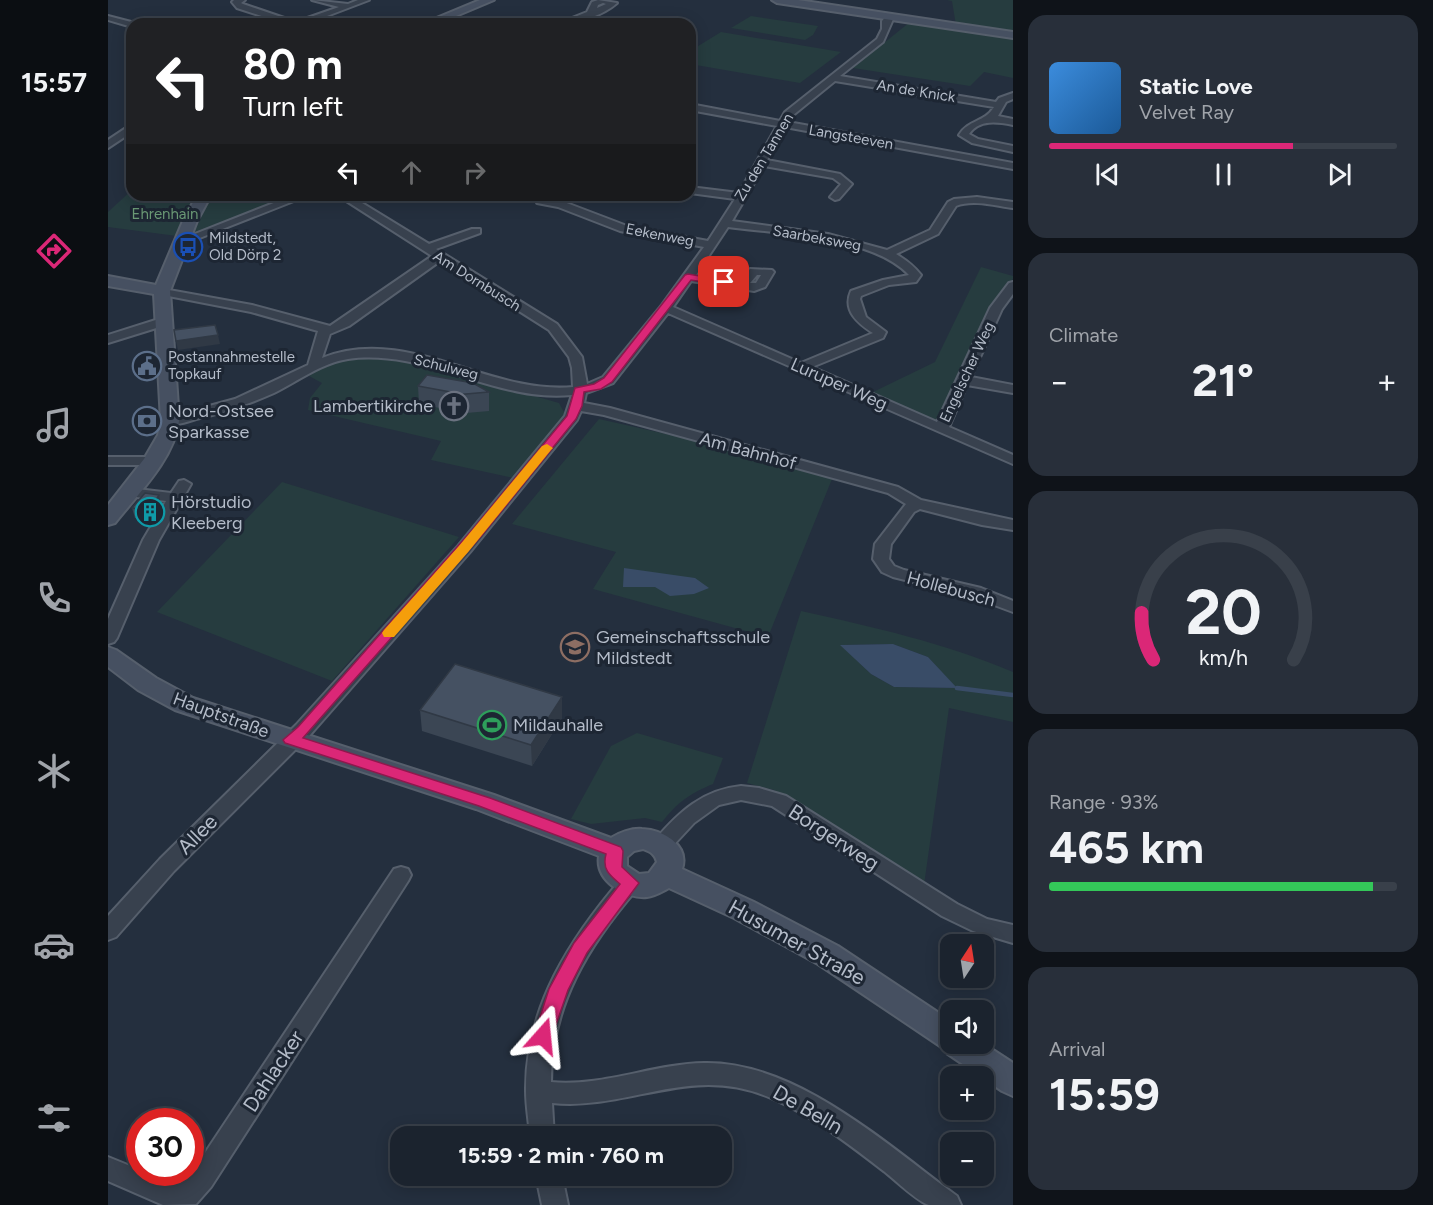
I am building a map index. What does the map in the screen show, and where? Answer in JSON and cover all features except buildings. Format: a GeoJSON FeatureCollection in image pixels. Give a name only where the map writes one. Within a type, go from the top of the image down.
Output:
{"type":"FeatureCollection","features":[{"type":"Feature","properties":{"kind":"street"},"geometry":{"type":"LineString","coordinates":[[241,0],[236,2],[240,6],[276,18]]}},
{"type":"Feature","properties":{"kind":"street"},"geometry":{"type":"LineString","coordinates":[[316,0],[348,6]]}},
{"type":"Feature","properties":{"kind":"street"},"geometry":{"type":"LineString","coordinates":[[315,18],[365,0]]}},
{"type":"Feature","properties":{"kind":"street"},"geometry":{"type":"LineString","coordinates":[[442,18],[489,0]]}},
{"type":"Feature","properties":{"kind":"street"},"geometry":{"type":"LineString","coordinates":[[777,0],[823,3],[896,18],[1013,35]]}},
{"type":"Feature","properties":{"kind":"street"},"geometry":{"type":"LineString","coordinates":[[577,18],[591,13]]}},
{"type":"Feature","properties":{"kind":"street"},"geometry":{"type":"LineString","coordinates":[[108,18],[126,23]]}},
{"type":"Feature","properties":{"kind":"street","name":"Zu den Tannen"},"geometry":{"type":"LineString","coordinates":[[666,308],[711,245],[742,196],[782,124],[796,106],[880,40],[896,18]]}},
{"type":"Feature","properties":{"kind":"street","name":"An de Knick"},"geometry":{"type":"LineString","coordinates":[[834,78],[998,105]]}},
{"type":"Feature","properties":{"kind":"street"},"geometry":{"type":"LineString","coordinates":[[1013,96],[1002,100],[992,118],[1013,122]]}},
{"type":"Feature","properties":{"kind":"street","name":"Langsteeven"},"geometry":{"type":"LineString","coordinates":[[696,108],[1013,166]]}},
{"type":"Feature","properties":{"kind":"street","name":"An de Knick"},"geometry":{"type":"LineString","coordinates":[[992,118],[969,128],[964,135],[975,141],[1013,149]]}},
{"type":"Feature","properties":{"kind":"street"},"geometry":{"type":"LineString","coordinates":[[108,146],[113,138],[126,130]]}},
{"type":"Feature","properties":{"kind":"street"},"geometry":{"type":"LineString","coordinates":[[761,162],[836,176],[847,184],[835,196]]}},
{"type":"Feature","properties":{"kind":"street"},"geometry":{"type":"LineString","coordinates":[[696,190],[742,196]]}},
{"type":"Feature","properties":{"kind":"street"},"geometry":{"type":"LineString","coordinates":[[887,254],[934,232],[952,204],[958,201],[977,200],[1013,205]]}},
{"type":"Feature","properties":{"kind":"street"},"geometry":{"type":"LineString","coordinates":[[108,519],[153,462],[168,435],[170,421],[162,322],[162,291],[201,201]]}},
{"type":"Feature","properties":{"kind":"street"},"geometry":{"type":"LineString","coordinates":[[183,241],[288,201]]}},
{"type":"Feature","properties":{"kind":"street","name":"Am Dornbusch"},"geometry":{"type":"LineString","coordinates":[[351,201],[553,327],[569,343],[579,361],[578,398]]}},
{"type":"Feature","properties":{"kind":"street","name":"Eekenweg"},"geometry":{"type":"LineString","coordinates":[[541,201],[560,204],[624,229],[711,245]]}},
{"type":"Feature","properties":{"kind":"street","name":"Saarbeksweg"},"geometry":{"type":"LineString","coordinates":[[724,223],[843,241],[887,254],[902,261],[915,275],[907,282],[886,282],[855,294],[854,299],[860,319],[877,328],[879,335],[802,368]]}},
{"type":"Feature","properties":{"kind":"street"},"geometry":{"type":"LineString","coordinates":[[426,249],[476,231]]}},
{"type":"Feature","properties":{"kind":"street"},"geometry":{"type":"LineString","coordinates":[[108,281],[252,309],[307,323],[324,330],[332,330],[439,257]]}},
{"type":"Feature","properties":{"kind":"street"},"geometry":{"type":"LineString","coordinates":[[688,277],[741,285]]}},
{"type":"Feature","properties":{"kind":"street","name":"Engelscher Weg"},"geometry":{"type":"LineString","coordinates":[[941,428],[996,309],[1013,286]]}},
{"type":"Feature","properties":{"kind":"street"},"geometry":{"type":"LineString","coordinates":[[578,398],[608,380],[666,308]]}},
{"type":"Feature","properties":{"kind":"street","name":"Luruper Weg"},"geometry":{"type":"LineString","coordinates":[[666,308],[1013,460]]}},
{"type":"Feature","properties":{"kind":"street"},"geometry":{"type":"LineString","coordinates":[[108,339],[162,322]]}},
{"type":"Feature","properties":{"kind":"street"},"geometry":{"type":"LineString","coordinates":[[314,368],[324,330]]}},
{"type":"Feature","properties":{"kind":"street","name":"Schulweg"},"geometry":{"type":"LineString","coordinates":[[170,421],[201,415],[231,405],[347,355],[399,356],[526,389],[552,391],[578,398]]}},
{"type":"Feature","properties":{"kind":"street"},"geometry":{"type":"LineString","coordinates":[[963,380],[1013,389]]}},
{"type":"Feature","properties":{"kind":"street","name":"Am Bahnhof"},"geometry":{"type":"LineString","coordinates":[[578,398],[605,411],[893,490],[917,504]]}},
{"type":"Feature","properties":{"kind":"street","name":"Allee"},"geometry":{"type":"LineString","coordinates":[[108,931],[166,865],[303,730],[464,549],[572,417],[578,398]]}},
{"type":"Feature","properties":{"kind":"street"},"geometry":{"type":"LineString","coordinates":[[108,461],[153,462]]}},
{"type":"Feature","properties":{"kind":"street"},"geometry":{"type":"LineString","coordinates":[[108,638],[151,540],[180,491],[129,492]]}},
{"type":"Feature","properties":{"kind":"street"},"geometry":{"type":"LineString","coordinates":[[917,504],[1013,525]]}},
{"type":"Feature","properties":{"kind":"street","name":"Hollebusch"},"geometry":{"type":"LineString","coordinates":[[917,504],[909,508],[883,544],[881,559],[888,569],[913,578],[975,592],[1013,607]]}},
{"type":"Feature","properties":{"kind":"street","name":"Hauptstraße"},"geometry":{"type":"LineString","coordinates":[[111,663],[184,704],[494,805],[615,851]]}},
{"type":"Feature","properties":{"kind":"street","name":"Borgerweg"},"geometry":{"type":"LineString","coordinates":[[661,846],[691,811],[719,796],[739,792],[761,795],[779,801],[942,906],[977,924],[998,932],[1013,934]]}},
{"type":"Feature","properties":{"kind":"street"},"geometry":{"type":"LineString","coordinates":[[637,839],[648,840],[661,846],[670,857],[671,866],[668,875],[659,882],[648,885],[630,883],[615,871],[612,863],[615,851],[623,844],[637,839]]}},
{"type":"Feature","properties":{"kind":"street","name":"Dahlacker"},"geometry":{"type":"LineString","coordinates":[[108,1169],[166,1194],[187,1195],[202,1179],[401,875]]}},
{"type":"Feature","properties":{"kind":"street","name":"Husumer Straße"},"geometry":{"type":"LineString","coordinates":[[668,875],[744,910],[828,955],[940,1031]]}},
{"type":"Feature","properties":{"kind":"street"},"geometry":{"type":"LineString","coordinates":[[541,1126],[538,1092],[543,1036],[559,989],[580,948],[630,883]]}},
{"type":"Feature","properties":{"kind":"street"},"geometry":{"type":"LineString","coordinates":[[974,1054],[1013,1081]]}},
{"type":"Feature","properties":{"kind":"street","name":"De Belln"},"geometry":{"type":"LineString","coordinates":[[538,1092],[577,1094],[679,1077],[720,1074],[771,1086],[816,1109],[948,1205]]}},
{"type":"Feature","properties":{"kind":"street"},"geometry":{"type":"LineString","coordinates":[[551,1186],[555,1205]]}},
{"type":"Feature","properties":{"kind":"green space"},"geometry":{"type":"Polygon","coordinates":[[[947,0],[1013,0],[1013,33],[956,25],[952,1],[947,0]]]}},
{"type":"Feature","properties":{"kind":"green space"},"geometry":{"type":"Polygon","coordinates":[[[751,16],[818,26],[813,35],[805,40],[731,28],[751,16]]]}},
{"type":"Feature","properties":{"kind":"green space"},"geometry":{"type":"Polygon","coordinates":[[[910,22],[1013,38],[1013,78],[984,72],[970,86],[853,68],[910,22]]]}},
{"type":"Feature","properties":{"kind":"green space"},"geometry":{"type":"Polygon","coordinates":[[[721,32],[841,52],[800,83],[696,65],[696,47],[721,32]]]}},
{"type":"Feature","properties":{"kind":"green space","name":"Ehrenhain"},"geometry":{"type":"Polygon","coordinates":[[[126,196],[126,201],[194,201],[177,236],[108,227],[108,212],[126,196]]]}},
{"type":"Feature","properties":{"kind":"green space"},"geometry":{"type":"Polygon","coordinates":[[[208,201],[282,201],[194,233],[208,201]]]}},
{"type":"Feature","properties":{"kind":"green space"},"geometry":{"type":"Polygon","coordinates":[[[981,267],[1013,276],[1013,279],[991,304],[936,421],[871,393],[935,362],[981,267]]]}},
{"type":"Feature","properties":{"kind":"green space"},"geometry":{"type":"Polygon","coordinates":[[[354,356],[404,359],[559,403],[565,414],[514,478],[431,460],[441,441],[308,410],[310,398],[322,383],[309,376],[332,361],[354,356]]]}},
{"type":"Feature","properties":{"kind":"green space"},"geometry":{"type":"Polygon","coordinates":[[[599,419],[693,440],[832,479],[768,637],[593,589],[616,552],[512,524],[599,419]]]}},
{"type":"Feature","properties":{"kind":"green space"},"geometry":{"type":"Polygon","coordinates":[[[282,482],[459,537],[332,681],[157,612],[282,482]]]}},
{"type":"Feature","properties":{"kind":"green space"},"geometry":{"type":"Polygon","coordinates":[[[801,611],[935,644],[1013,672],[1013,722],[949,708],[924,885],[774,790],[747,783],[801,611]],[[893,644],[841,645],[871,674],[894,687],[956,688],[928,657],[893,644]]]}},
{"type":"Feature","properties":{"kind":"green space"},"geometry":{"type":"Polygon","coordinates":[[[637,733],[723,758],[713,784],[684,799],[662,822],[645,818],[591,824],[571,819],[611,746],[637,733]]]}},
{"type":"Feature","properties":{"kind":"water"},"geometry":{"type":"Polygon","coordinates":[[[624,568],[695,578],[709,588],[694,594],[670,596],[655,587],[623,587],[624,568]]]}},
{"type":"Feature","properties":{"kind":"water"},"geometry":{"type":"Polygon","coordinates":[[[893,644],[928,657],[957,688],[894,687],[871,674],[840,645],[893,644]]]}},
{"type":"Feature","properties":{"kind":"waterway"},"geometry":{"type":"LineString","coordinates":[[957,688],[1013,695]]}},
{"type":"Feature","properties":{"kind":"slow traffic"},"geometry":{"type":"LineString","coordinates":[[389,633],[464,549],[547,448]]}},
{"type":"Feature","properties":{"kind":"place","name":"Mildstedt, Old Dörp 2"},"geometry":{"type":"Point","coordinates":[188,247]}},
{"type":"Feature","properties":{"kind":"place","name":"Postannahmestelle Topkauf"},"geometry":{"type":"Point","coordinates":[147,366]}},
{"type":"Feature","properties":{"kind":"place","name":"Lambertikirche"},"geometry":{"type":"Point","coordinates":[454,406]}},
{"type":"Feature","properties":{"kind":"place","name":"Nord-Ostsee Sparkasse"},"geometry":{"type":"Point","coordinates":[147,421]}},
{"type":"Feature","properties":{"kind":"place","name":"Hörstudio Kleeberg"},"geometry":{"type":"Point","coordinates":[150,512]}},
{"type":"Feature","properties":{"kind":"place","name":"Gemeinschaftsschule Mildstedt"},"geometry":{"type":"Point","coordinates":[575,647]}},
{"type":"Feature","properties":{"kind":"place","name":"Mildauhalle"},"geometry":{"type":"Point","coordinates":[492,725]}},
{"type":"Feature","properties":{"kind":"route"},"geometry":{"type":"LineString","coordinates":[[543,1036],[559,989],[580,948],[630,883],[619,876],[613,867],[615,851],[485,802],[291,740],[303,730],[478,532],[572,417],[577,406],[579,390],[597,387],[608,380],[688,277],[724,282]]}}]}
